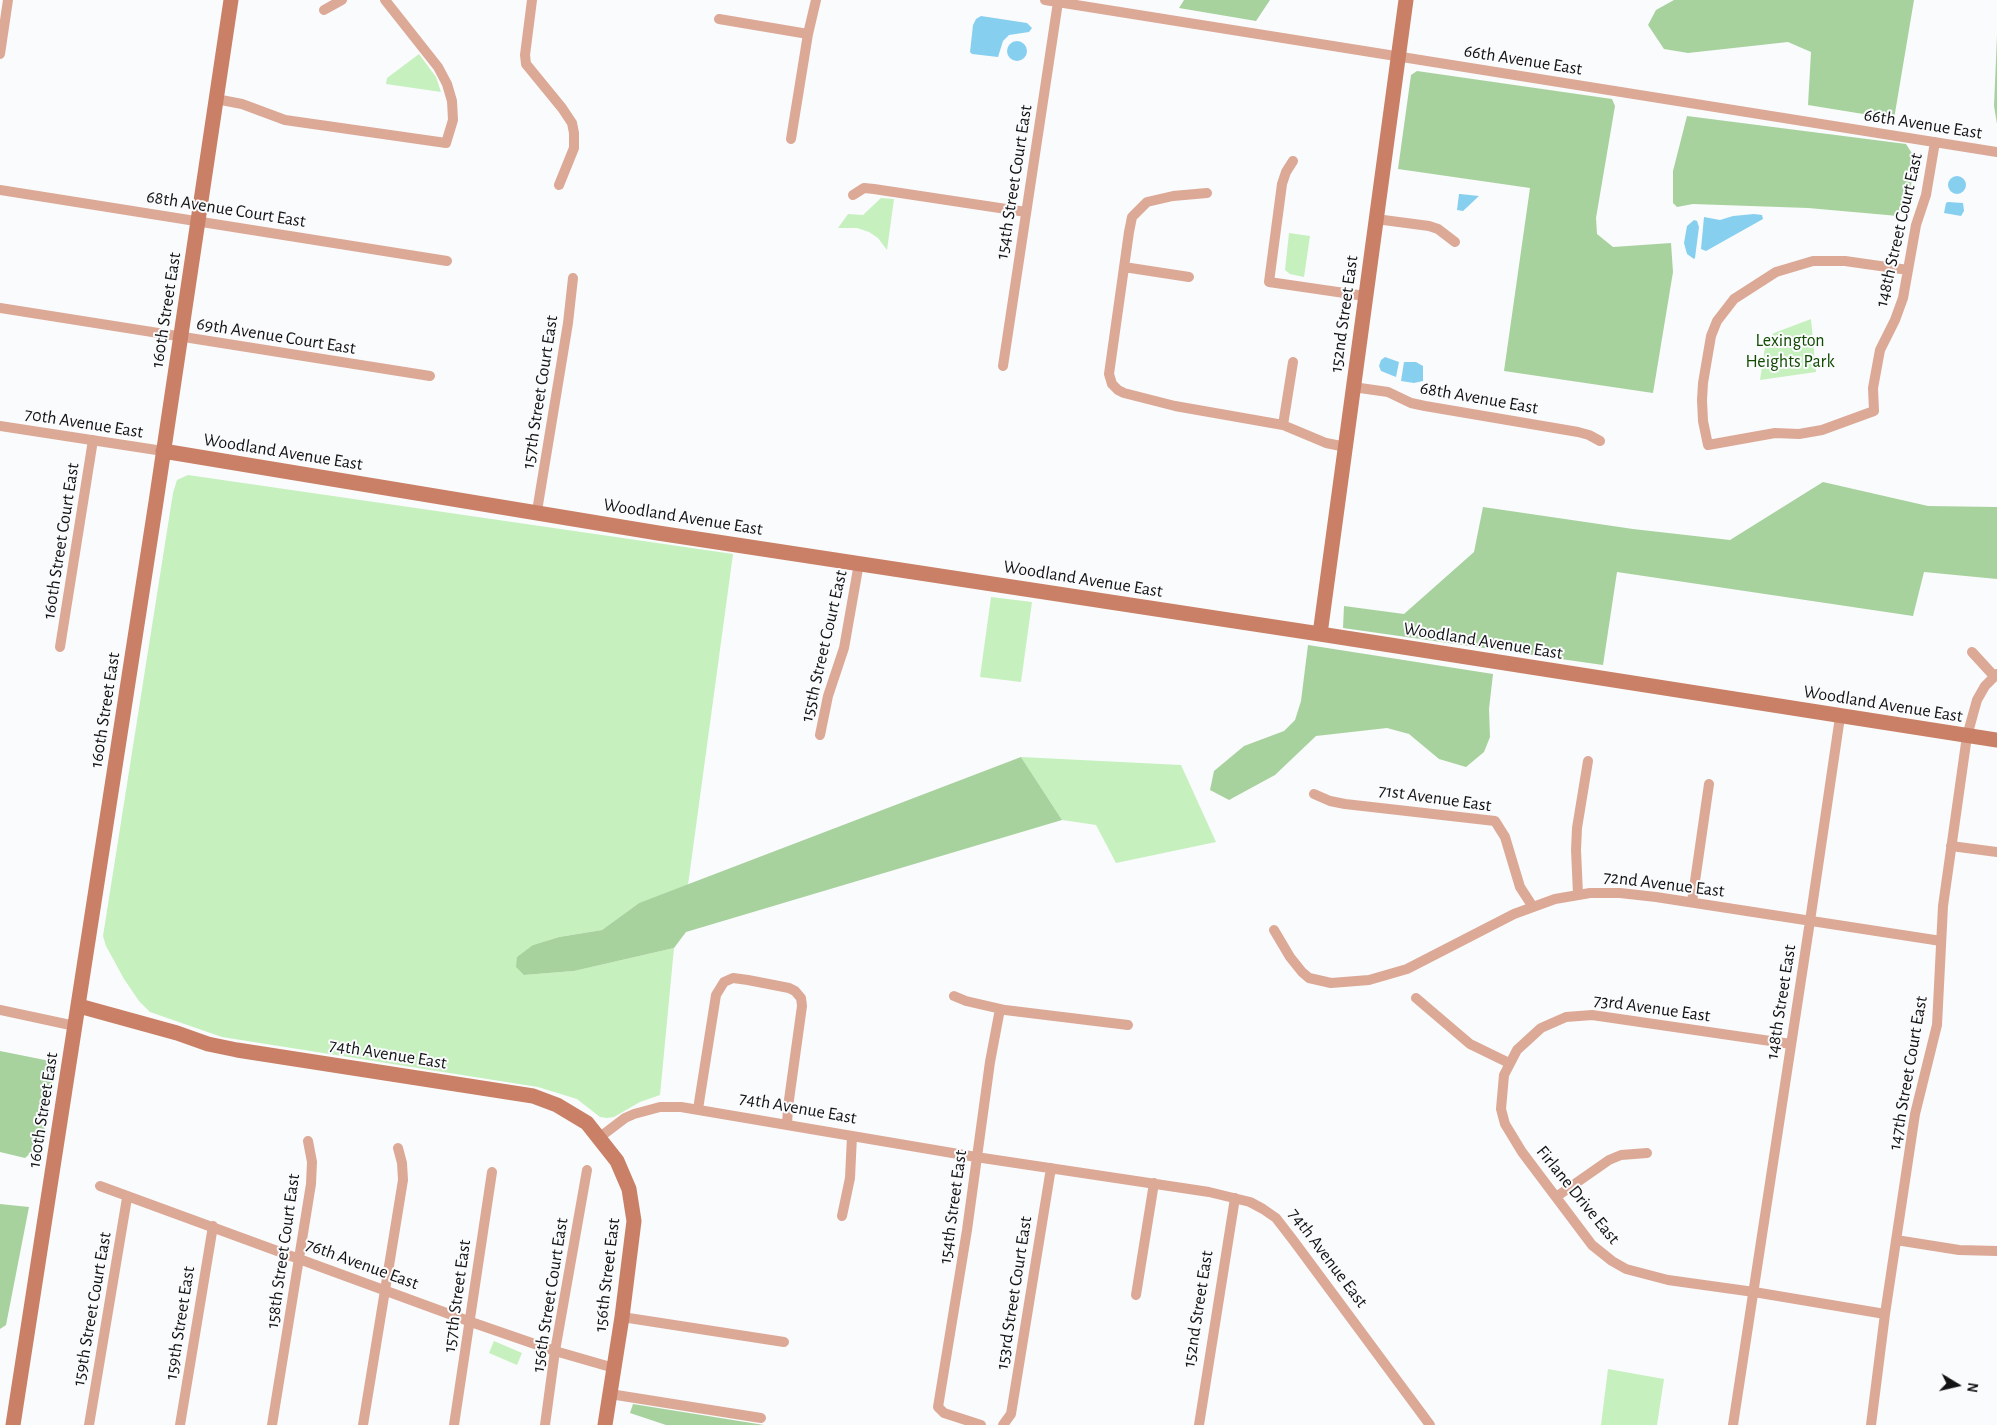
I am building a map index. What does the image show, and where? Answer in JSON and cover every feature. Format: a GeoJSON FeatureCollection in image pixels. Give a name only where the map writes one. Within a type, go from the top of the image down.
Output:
{"type":"FeatureCollection","features":[{"type":"Feature","properties":{"kind":"street"},"geometry":{"type":"LineString","coordinates":[[0,54],[8,0]]}},
{"type":"Feature","properties":{"kind":"street","name":"160th Street East"},"geometry":{"type":"LineString","coordinates":[[13,1425],[199,221],[231,0]]}},
{"type":"Feature","properties":{"kind":"street"},"geometry":{"type":"LineString","coordinates":[[324,10],[342,0]]}},
{"type":"Feature","properties":{"kind":"street"},"geometry":{"type":"LineString","coordinates":[[216,100],[242,104],[285,120],[446,142],[452,120],[452,101],[447,84],[438,67],[385,0]]}},
{"type":"Feature","properties":{"kind":"street"},"geometry":{"type":"LineString","coordinates":[[532,0],[525,55],[526,64],[562,108],[572,123],[574,133],[574,148],[558,185]]}},
{"type":"Feature","properties":{"kind":"street"},"geometry":{"type":"LineString","coordinates":[[791,139],[808,34],[816,0]]}},
{"type":"Feature","properties":{"kind":"street","name":"66th Avenue East"},"geometry":{"type":"LineString","coordinates":[[1045,0],[1997,152]]}},
{"type":"Feature","properties":{"kind":"street","name":"152nd Street East"},"geometry":{"type":"LineString","coordinates":[[1320,634],[1406,0]]}},
{"type":"Feature","properties":{"kind":"street","name":"154th Street Court East"},"geometry":{"type":"LineString","coordinates":[[1003,366],[1058,2]]}},
{"type":"Feature","properties":{"kind":"street"},"geometry":{"type":"LineString","coordinates":[[719,19],[808,34]]}},
{"type":"Feature","properties":{"kind":"street","name":"148th Street Court East"},"geometry":{"type":"LineString","coordinates":[[1908,270],[1845,261],[1812,261],[1776,272],[1734,299],[1717,321],[1711,336],[1702,383],[1702,421],[1708,445],[1775,433],[1800,434],[1822,430],[1874,411],[1873,388],[1880,350],[1895,320],[1900,305],[1908,270],[1916,225],[1926,195],[1935,142]]}},
{"type":"Feature","properties":{"kind":"street"},"geometry":{"type":"LineString","coordinates":[[1293,161],[1286,172],[1282,184],[1269,282],[1365,296]]}},
{"type":"Feature","properties":{"kind":"street"},"geometry":{"type":"LineString","coordinates":[[853,195],[864,188],[1026,212]]}},
{"type":"Feature","properties":{"kind":"street","name":"68th Avenue Court East"},"geometry":{"type":"LineString","coordinates":[[0,190],[447,261]]}},
{"type":"Feature","properties":{"kind":"street"},"geometry":{"type":"LineString","coordinates":[[1207,193],[1161,198],[1147,202],[1132,217],[1109,374],[1112,384],[1116,389],[1124,393],[1175,406],[1283,425],[1326,443],[1346,447]]}},
{"type":"Feature","properties":{"kind":"street"},"geometry":{"type":"LineString","coordinates":[[1376,219],[1429,226],[1438,229],[1455,242]]}},
{"type":"Feature","properties":{"kind":"street"},"geometry":{"type":"LineString","coordinates":[[1124,267],[1189,277]]}},
{"type":"Feature","properties":{"kind":"street","name":"157th Street Court East"},"geometry":{"type":"LineString","coordinates":[[537,512],[573,278]]}},
{"type":"Feature","properties":{"kind":"street","name":"69th Avenue Court East"},"geometry":{"type":"LineString","coordinates":[[0,308],[430,376]]}},
{"type":"Feature","properties":{"kind":"street"},"geometry":{"type":"LineString","coordinates":[[1283,425],[1293,362]]}},
{"type":"Feature","properties":{"kind":"street","name":"68th Avenue East"},"geometry":{"type":"LineString","coordinates":[[1353,387],[1388,392],[1411,403],[1425,406],[1578,432],[1600,441]]}},
{"type":"Feature","properties":{"kind":"street","name":"70th Avenue East"},"geometry":{"type":"LineString","coordinates":[[0,426],[163,452]]}},
{"type":"Feature","properties":{"kind":"street","name":"160th Street Court East"},"geometry":{"type":"LineString","coordinates":[[60,647],[93,440]]}},
{"type":"Feature","properties":{"kind":"street","name":"Woodland Avenue East"},"geometry":{"type":"LineString","coordinates":[[163,452],[651,532],[1997,740]]}},
{"type":"Feature","properties":{"kind":"street","name":"155th Street Court East"},"geometry":{"type":"LineString","coordinates":[[820,735],[828,696],[844,648],[858,563]]}},
{"type":"Feature","properties":{"kind":"street","name":"147th Street Court East"},"geometry":{"type":"LineString","coordinates":[[1871,1425],[1885,1314],[1915,1114],[1937,1026],[1943,906],[1967,736],[1977,700],[1995,675],[1972,652]]}},
{"type":"Feature","properties":{"kind":"street","name":"148th Street East"},"geometry":{"type":"LineString","coordinates":[[1733,1425],[1751,1292],[1791,1044],[1840,717]]}},
{"type":"Feature","properties":{"kind":"street"},"geometry":{"type":"LineString","coordinates":[[1578,894],[1577,828],[1588,761]]}},
{"type":"Feature","properties":{"kind":"street"},"geometry":{"type":"LineString","coordinates":[[1692,902],[1709,784]]}},
{"type":"Feature","properties":{"kind":"street","name":"71st Avenue East"},"geometry":{"type":"LineString","coordinates":[[1314,794],[1330,801],[1345,804],[1495,821],[1505,836],[1520,887],[1531,904]]}},
{"type":"Feature","properties":{"kind":"street"},"geometry":{"type":"LineString","coordinates":[[1952,846],[1997,852]]}},
{"type":"Feature","properties":{"kind":"street","name":"72nd Avenue East"},"geometry":{"type":"LineString","coordinates":[[1274,930],[1290,957],[1309,978],[1322,982],[1345,983],[1369,980],[1407,969],[1531,904],[1578,894],[1620,893],[1692,902],[1941,941]]}},
{"type":"Feature","properties":{"kind":"street"},"geometry":{"type":"LineString","coordinates":[[698,1109],[713,1007],[716,995],[724,982],[733,978],[789,988],[799,994],[802,1000],[787,1125]]}},
{"type":"Feature","properties":{"kind":"street"},"geometry":{"type":"LineString","coordinates":[[954,996],[966,1001],[1000,1009],[1128,1025]]}},
{"type":"Feature","properties":{"kind":"street"},"geometry":{"type":"LineString","coordinates":[[1416,998],[1470,1044],[1509,1063]]}},
{"type":"Feature","properties":{"kind":"street","name":"74th Avenue East"},"geometry":{"type":"LineString","coordinates":[[78,1006],[177,1033],[208,1044],[238,1050],[533,1096],[573,1113],[587,1123],[600,1137],[625,1118],[649,1109],[672,1106],[976,1157],[1154,1183],[1250,1202],[1276,1218],[1430,1425]]}},
{"type":"Feature","properties":{"kind":"street","name":"154th Street East"},"geometry":{"type":"LineString","coordinates":[[981,1425],[940,1410],[938,1407],[1000,1009]]}},
{"type":"Feature","properties":{"kind":"street"},"geometry":{"type":"LineString","coordinates":[[0,1010],[75,1026]]}},
{"type":"Feature","properties":{"kind":"street","name":"73rd Avenue East"},"geometry":{"type":"LineString","coordinates":[[1504,1075],[1509,1063],[1526,1040],[1541,1028],[1566,1017],[1579,1015],[1592,1015],[1791,1044]]}},
{"type":"Feature","properties":{"kind":"street","name":"Firlane Drive East"},"geometry":{"type":"LineString","coordinates":[[1504,1075],[1500,1102],[1505,1124],[1522,1152],[1592,1245],[1612,1261],[1626,1269],[1668,1280],[1885,1314]]}},
{"type":"Feature","properties":{"kind":"street"},"geometry":{"type":"LineString","coordinates":[[842,1216],[850,1178],[852,1136]]}},
{"type":"Feature","properties":{"kind":"street","name":"156th Street East"},"geometry":{"type":"LineString","coordinates":[[600,1137],[620,1167],[629,1189],[633,1207],[633,1235],[605,1425]]}},
{"type":"Feature","properties":{"kind":"street","name":"158th Street Court East"},"geometry":{"type":"LineString","coordinates":[[272,1425],[300,1259],[310,1184],[312,1162],[308,1141]]}},
{"type":"Feature","properties":{"kind":"street"},"geometry":{"type":"LineString","coordinates":[[363,1425],[403,1180],[402,1163],[398,1148]]}},
{"type":"Feature","properties":{"kind":"street"},"geometry":{"type":"LineString","coordinates":[[1556,1197],[1608,1160],[1621,1155],[1647,1153]]}},
{"type":"Feature","properties":{"kind":"street","name":"153rd Street Court East"},"geometry":{"type":"LineString","coordinates":[[1005,1424],[1011,1414],[1015,1392],[1051,1168]]}},
{"type":"Feature","properties":{"kind":"street","name":"156th Street Court East"},"geometry":{"type":"LineString","coordinates":[[545,1425],[555,1351],[586,1170]]}},
{"type":"Feature","properties":{"kind":"street","name":"157th Street East"},"geometry":{"type":"LineString","coordinates":[[454,1425],[471,1322],[492,1172]]}},
{"type":"Feature","properties":{"kind":"street"},"geometry":{"type":"LineString","coordinates":[[1136,1295],[1154,1183]]}},
{"type":"Feature","properties":{"kind":"street","name":"76th Avenue East"},"geometry":{"type":"LineString","coordinates":[[100,1186],[127,1198],[212,1226],[471,1322],[555,1351],[614,1368]]}},
{"type":"Feature","properties":{"kind":"street","name":"159th Street Court East"},"geometry":{"type":"LineString","coordinates":[[89,1425],[127,1198]]}},
{"type":"Feature","properties":{"kind":"street","name":"152nd Street East"},"geometry":{"type":"LineString","coordinates":[[1199,1425],[1235,1198]]}},
{"type":"Feature","properties":{"kind":"street","name":"159th Street East"},"geometry":{"type":"LineString","coordinates":[[180,1425],[212,1226]]}},
{"type":"Feature","properties":{"kind":"street"},"geometry":{"type":"LineString","coordinates":[[1896,1240],[1960,1250],[1997,1251]]}},
{"type":"Feature","properties":{"kind":"street"},"geometry":{"type":"LineString","coordinates":[[622,1317],[784,1342]]}},
{"type":"Feature","properties":{"kind":"street"},"geometry":{"type":"LineString","coordinates":[[610,1394],[761,1418]]}},
{"type":"Feature","properties":{"kind":"green space"},"geometry":{"type":"Polygon","coordinates":[[[1184,0],[1270,0],[1256,21],[1179,8],[1184,0]]]}},
{"type":"Feature","properties":{"kind":"green space"},"geometry":{"type":"Polygon","coordinates":[[[1674,0],[1914,0],[1894,119],[1808,105],[1811,52],[1788,42],[1688,53],[1664,49],[1648,25],[1656,10],[1674,0]]]}},
{"type":"Feature","properties":{"kind":"green space"},"geometry":{"type":"Polygon","coordinates":[[[1997,35],[1997,124],[1994,106],[1997,35]]]}},
{"type":"Feature","properties":{"kind":"green space"},"geometry":{"type":"Polygon","coordinates":[[[419,54],[436,77],[441,92],[386,84],[387,78],[419,54]]]}},
{"type":"Feature","properties":{"kind":"green space"},"geometry":{"type":"Polygon","coordinates":[[[1417,71],[1612,99],[1615,106],[1596,218],[1597,234],[1613,247],[1671,243],[1673,272],[1653,393],[1504,371],[1530,188],[1398,169],[1411,75],[1417,71]]]}},
{"type":"Feature","properties":{"kind":"green space"},"geometry":{"type":"Polygon","coordinates":[[[1687,116],[1906,144],[1913,155],[1915,169],[1905,209],[1898,216],[1808,208],[1693,204],[1677,207],[1673,203],[1673,171],[1687,116]]]}},
{"type":"Feature","properties":{"kind":"green space"},"geometry":{"type":"Polygon","coordinates":[[[881,198],[894,199],[887,250],[878,238],[869,232],[857,228],[838,228],[848,214],[863,215],[881,198]]]}},
{"type":"Feature","properties":{"kind":"green space"},"geometry":{"type":"Polygon","coordinates":[[[1289,233],[1310,236],[1304,277],[1290,274],[1285,270],[1289,233]]]}},
{"type":"Feature","properties":{"kind":"green space","name":"Lexington Heights Park"},"geometry":{"type":"Polygon","coordinates":[[[1811,319],[1816,372],[1760,380],[1766,341],[1774,333],[1811,319]]]}},
{"type":"Feature","properties":{"kind":"green space"},"geometry":{"type":"Polygon","coordinates":[[[188,475],[733,554],[688,885],[639,903],[602,930],[559,937],[533,945],[524,975],[574,971],[674,948],[660,1095],[640,1102],[614,1117],[600,1117],[577,1099],[538,1087],[222,1037],[150,1012],[139,1001],[124,979],[106,946],[103,936],[173,493],[177,480],[188,475]]]}},
{"type":"Feature","properties":{"kind":"green space"},"geometry":{"type":"Polygon","coordinates":[[[1823,482],[1928,506],[1997,507],[1997,579],[1924,572],[1913,616],[1617,572],[1603,665],[1343,628],[1344,606],[1404,614],[1474,552],[1483,507],[1633,529],[1730,540],[1823,482]]]}},
{"type":"Feature","properties":{"kind":"green space"},"geometry":{"type":"Polygon","coordinates":[[[991,597],[1032,602],[1021,682],[980,677],[991,597]]]}},
{"type":"Feature","properties":{"kind":"green space"},"geometry":{"type":"Polygon","coordinates":[[[1308,645],[1493,674],[1489,709],[1490,737],[1484,752],[1466,767],[1439,759],[1409,734],[1387,728],[1316,736],[1275,775],[1229,800],[1210,790],[1214,771],[1244,746],[1284,731],[1295,720],[1301,701],[1308,645]]]}},
{"type":"Feature","properties":{"kind":"green space"},"geometry":{"type":"Polygon","coordinates":[[[1021,757],[1181,765],[1216,842],[1116,863],[1096,825],[1062,820],[1021,757]]]}},
{"type":"Feature","properties":{"kind":"green space"},"geometry":{"type":"Polygon","coordinates":[[[1021,757],[1062,820],[686,932],[674,948],[574,971],[524,975],[516,967],[517,957],[533,945],[559,937],[602,930],[639,903],[1021,757]]]}},
{"type":"Feature","properties":{"kind":"green space"},"geometry":{"type":"Polygon","coordinates":[[[0,1051],[55,1062],[42,1143],[25,1158],[0,1152],[0,1051]]]}},
{"type":"Feature","properties":{"kind":"green space"},"geometry":{"type":"Polygon","coordinates":[[[0,1204],[29,1207],[6,1325],[0,1329],[0,1204]]]}},
{"type":"Feature","properties":{"kind":"green space"},"geometry":{"type":"Polygon","coordinates":[[[494,1341],[522,1353],[517,1365],[489,1353],[494,1341]]]}},
{"type":"Feature","properties":{"kind":"green space"},"geometry":{"type":"Polygon","coordinates":[[[1608,1369],[1664,1379],[1657,1425],[1601,1425],[1608,1369]]]}},
{"type":"Feature","properties":{"kind":"green space"},"geometry":{"type":"Polygon","coordinates":[[[633,1404],[764,1425],[666,1425],[630,1413],[633,1404]]]}},
{"type":"Feature","properties":{"kind":"water"},"geometry":{"type":"Polygon","coordinates":[[[981,16],[1027,23],[1032,28],[1029,32],[1009,35],[1003,41],[998,57],[972,54],[970,52],[973,25],[976,19],[981,16]]]}},
{"type":"Feature","properties":{"kind":"water"},"geometry":{"type":"Polygon","coordinates":[[[1017,41],[1024,44],[1027,51],[1024,58],[1017,61],[1010,58],[1007,51],[1010,44],[1017,41]]]}},
{"type":"Feature","properties":{"kind":"water"},"geometry":{"type":"Polygon","coordinates":[[[1953,176],[1961,176],[1966,181],[1964,192],[1953,194],[1948,189],[1948,181],[1953,176]]]}},
{"type":"Feature","properties":{"kind":"water"},"geometry":{"type":"Polygon","coordinates":[[[1459,194],[1479,196],[1463,211],[1457,210],[1459,194]]]}},
{"type":"Feature","properties":{"kind":"water"},"geometry":{"type":"Polygon","coordinates":[[[1946,203],[1963,203],[1964,211],[1961,216],[1944,213],[1946,203]]]}},
{"type":"Feature","properties":{"kind":"water"},"geometry":{"type":"Polygon","coordinates":[[[1762,215],[1763,219],[1706,251],[1701,249],[1704,217],[1720,220],[1733,216],[1762,215]]]}},
{"type":"Feature","properties":{"kind":"water"},"geometry":{"type":"Polygon","coordinates":[[[1694,220],[1697,221],[1699,227],[1694,259],[1687,254],[1684,243],[1687,226],[1694,220]]]}},
{"type":"Feature","properties":{"kind":"water"},"geometry":{"type":"Polygon","coordinates":[[[1385,357],[1399,362],[1396,377],[1381,371],[1379,366],[1381,360],[1385,357]]]}},
{"type":"Feature","properties":{"kind":"water"},"geometry":{"type":"Polygon","coordinates":[[[1404,362],[1416,362],[1423,366],[1423,381],[1414,383],[1401,381],[1404,362]]]}}]}
